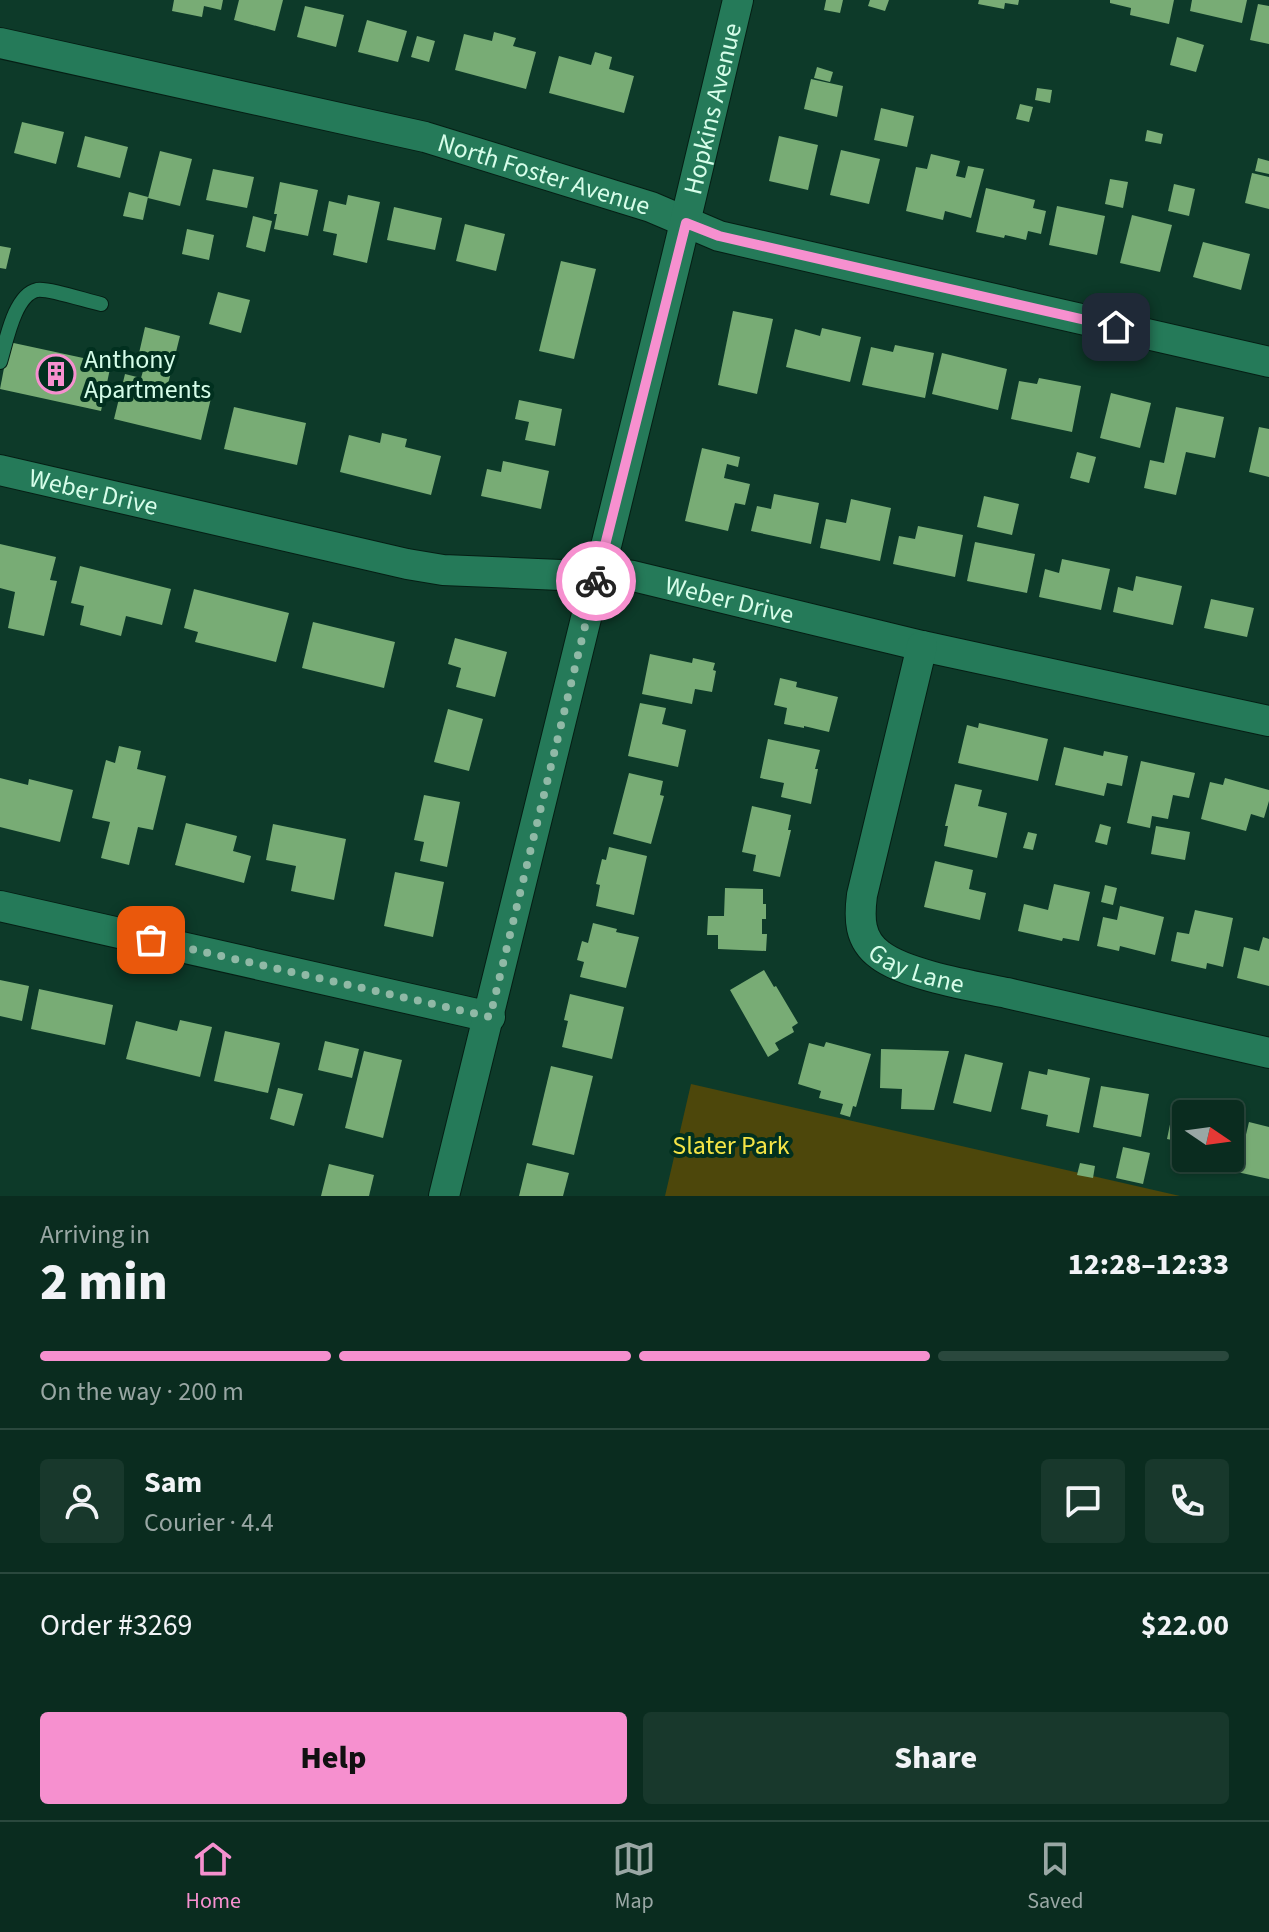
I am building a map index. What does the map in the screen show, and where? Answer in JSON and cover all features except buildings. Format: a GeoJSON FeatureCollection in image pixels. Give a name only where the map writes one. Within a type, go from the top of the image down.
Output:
{"type":"FeatureCollection","features":[{"type":"Feature","properties":{"kind":"street","name":"Hopkins Avenue"},"geometry":{"type":"LineString","coordinates":[[444,1196],[686,223],[738,0]]}},
{"type":"Feature","properties":{"kind":"street","name":"North Foster Avenue"},"geometry":{"type":"LineString","coordinates":[[0,43],[425,137],[651,207],[719,236],[1269,362]]}},
{"type":"Feature","properties":{"kind":"street","name":"Weber Drive"},"geometry":{"type":"LineString","coordinates":[[0,470],[407,564],[443,570],[561,575],[599,572],[633,576],[922,646],[1269,721]]}},
{"type":"Feature","properties":{"kind":"street","name":"Gay Lane"},"geometry":{"type":"LineString","coordinates":[[922,646],[862,895],[859,917],[864,938],[877,953],[895,965],[1269,1053]]}},
{"type":"Feature","properties":{"kind":"street"},"geometry":{"type":"LineString","coordinates":[[0,906],[490,1017]]}},
{"type":"Feature","properties":{"kind":"lane"},"geometry":{"type":"LineString","coordinates":[[0,362],[16,309],[27,295],[39,290],[101,304]]}},
{"type":"Feature","properties":{"kind":"green space","name":"Slater Park"},"geometry":{"type":"Polygon","coordinates":[[[691,1084],[1180,1196],[665,1196],[691,1084]]]}},
{"type":"Feature","properties":{"kind":"way so far"},"geometry":{"type":"LineString","coordinates":[[151,940],[490,1017],[596,581]]}},
{"type":"Feature","properties":{"kind":"place","name":"Anthony Apartments"},"geometry":{"type":"Point","coordinates":[56,374]}},
{"type":"Feature","properties":{"kind":"route"},"geometry":{"type":"LineString","coordinates":[[596,581],[686,223],[719,236],[1116,327]]}}]}
